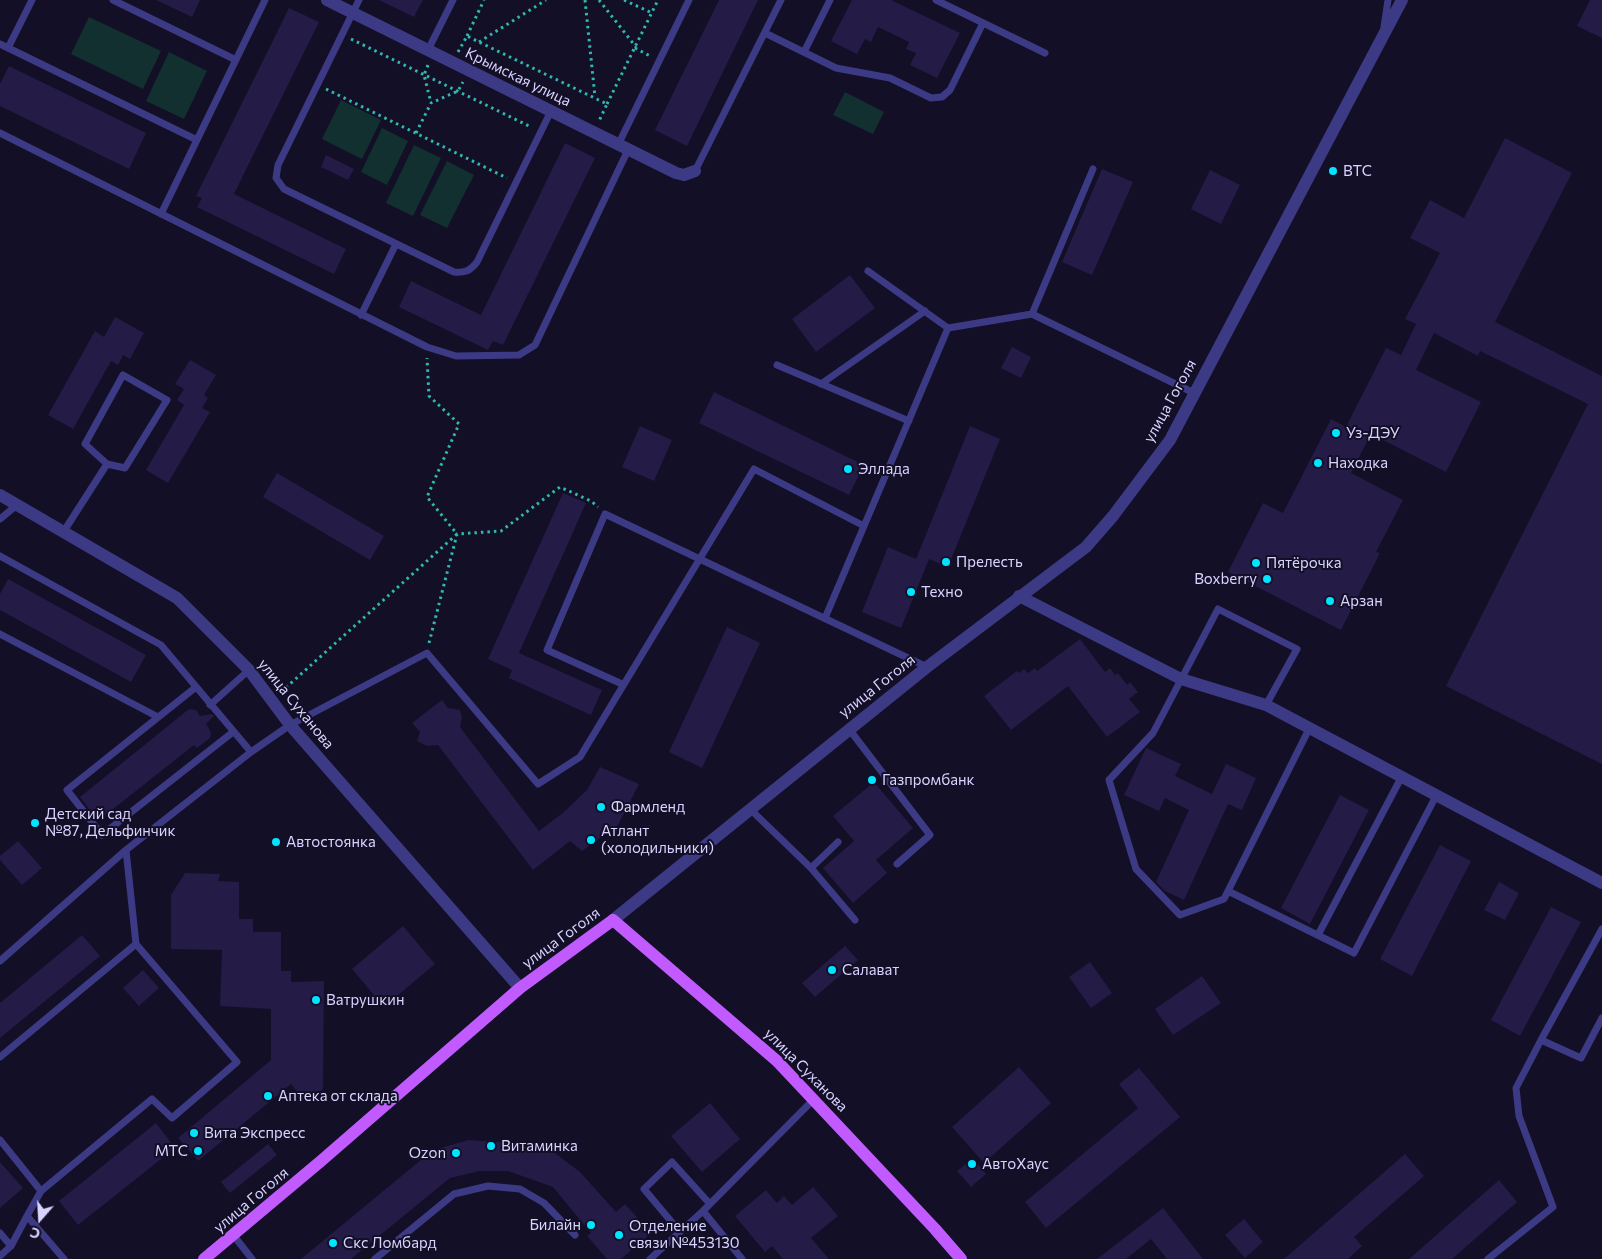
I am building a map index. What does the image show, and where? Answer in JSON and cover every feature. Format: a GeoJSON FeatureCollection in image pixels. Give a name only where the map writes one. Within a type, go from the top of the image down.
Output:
{"type":"FeatureCollection","features":[{"type":"Feature","properties":{"kind":"main road","name":"улица Гоголя"},"geometry":{"type":"LineString","coordinates":[[204,1259],[234,1236],[520,988],[613,920]]}},
{"type":"Feature","properties":{"kind":"main road","name":"улица Суханова"},"geometry":{"type":"LineString","coordinates":[[613,920],[777,1061],[961,1259]]}},
{"type":"Feature","properties":{"kind":"street","name":"Крымская улица"},"geometry":{"type":"LineString","coordinates":[[327,0],[676,173],[684,175],[695,171]]}},
{"type":"Feature","properties":{"kind":"street","name":"улица Гоголя"},"geometry":{"type":"LineString","coordinates":[[613,920],[849,729],[1019,596],[1086,547],[1113,516],[1170,440],[1402,0]]}},
{"type":"Feature","properties":{"kind":"street","name":"улица Суханова"},"geometry":{"type":"LineString","coordinates":[[0,495],[177,598],[249,670],[290,725],[520,988]]}},
{"type":"Feature","properties":{"kind":"street"},"geometry":{"type":"LineString","coordinates":[[1019,596],[1181,679],[1266,705],[1602,884]]}},
{"type":"Feature","properties":{"kind":"lane"},"geometry":{"type":"LineString","coordinates":[[8,48],[32,0]]}},
{"type":"Feature","properties":{"kind":"lane"},"geometry":{"type":"LineString","coordinates":[[113,0],[236,60]]}},
{"type":"Feature","properties":{"kind":"lane"},"geometry":{"type":"LineString","coordinates":[[161,214],[265,0]]}},
{"type":"Feature","properties":{"kind":"lane"},"geometry":{"type":"LineString","coordinates":[[359,0],[278,165],[276,172],[278,184],[284,189],[454,272],[468,271],[477,262],[551,111]]}},
{"type":"Feature","properties":{"kind":"lane"},"geometry":{"type":"LineString","coordinates":[[431,52],[453,0]]}},
{"type":"Feature","properties":{"kind":"lane"},"geometry":{"type":"LineString","coordinates":[[0,133],[427,347],[456,356],[519,355],[531,349],[538,340],[660,61],[689,0]]}},
{"type":"Feature","properties":{"kind":"lane"},"geometry":{"type":"LineString","coordinates":[[695,171],[781,0]]}},
{"type":"Feature","properties":{"kind":"lane"},"geometry":{"type":"LineString","coordinates":[[804,52],[830,0]]}},
{"type":"Feature","properties":{"kind":"lane"},"geometry":{"type":"LineString","coordinates":[[936,0],[1045,53]]}},
{"type":"Feature","properties":{"kind":"lane"},"geometry":{"type":"LineString","coordinates":[[1383,36],[1388,0]]}},
{"type":"Feature","properties":{"kind":"lane"},"geometry":{"type":"LineString","coordinates":[[765,33],[836,68],[884,76],[931,98],[937,98],[950,90],[983,23]]}},
{"type":"Feature","properties":{"kind":"lane"},"geometry":{"type":"LineString","coordinates":[[0,44],[197,140]]}},
{"type":"Feature","properties":{"kind":"lane"},"geometry":{"type":"LineString","coordinates":[[1032,314],[1093,169]]}},
{"type":"Feature","properties":{"kind":"lane"},"geometry":{"type":"LineString","coordinates":[[362,314],[396,244]]}},
{"type":"Feature","properties":{"kind":"lane"},"geometry":{"type":"LineString","coordinates":[[868,271],[948,328],[1032,314],[1194,393]]}},
{"type":"Feature","properties":{"kind":"lane"},"geometry":{"type":"LineString","coordinates":[[821,384],[925,311]]}},
{"type":"Feature","properties":{"kind":"lane"},"geometry":{"type":"LineString","coordinates":[[825,618],[948,328]]}},
{"type":"Feature","properties":{"kind":"lane"},"geometry":{"type":"LineString","coordinates":[[777,365],[909,421]]}},
{"type":"Feature","properties":{"kind":"lane"},"geometry":{"type":"LineString","coordinates":[[123,375],[167,400],[125,468],[107,464],[85,444],[123,375]]}},
{"type":"Feature","properties":{"kind":"lane"},"geometry":{"type":"LineString","coordinates":[[64,531],[107,464]]}},
{"type":"Feature","properties":{"kind":"lane"},"geometry":{"type":"LineString","coordinates":[[0,961],[126,850],[250,752],[290,725],[427,653],[538,784],[580,757],[622,684],[754,469],[864,526]]}},
{"type":"Feature","properties":{"kind":"lane"},"geometry":{"type":"LineString","coordinates":[[0,519],[16,505]]}},
{"type":"Feature","properties":{"kind":"lane"},"geometry":{"type":"LineString","coordinates":[[622,684],[547,650],[605,514],[928,667]]}},
{"type":"Feature","properties":{"kind":"lane"},"geometry":{"type":"LineString","coordinates":[[0,556],[161,645],[250,752]]}},
{"type":"Feature","properties":{"kind":"lane"},"geometry":{"type":"LineString","coordinates":[[1266,705],[1297,649],[1218,609],[1153,733],[1108,780],[1136,869],[1180,915],[1224,899],[1310,729]]}},
{"type":"Feature","properties":{"kind":"lane"},"geometry":{"type":"LineString","coordinates":[[0,634],[158,717]]}},
{"type":"Feature","properties":{"kind":"lane"},"geometry":{"type":"LineString","coordinates":[[210,705],[249,670]]}},
{"type":"Feature","properties":{"kind":"lane"},"geometry":{"type":"LineString","coordinates":[[196,687],[67,790],[102,835],[233,732]]}},
{"type":"Feature","properties":{"kind":"lane"},"geometry":{"type":"LineString","coordinates":[[849,729],[930,836],[897,864]]}},
{"type":"Feature","properties":{"kind":"lane"},"geometry":{"type":"LineString","coordinates":[[1318,935],[1401,778]]}},
{"type":"Feature","properties":{"kind":"lane"},"geometry":{"type":"LineString","coordinates":[[1228,891],[1354,953],[1436,796]]}},
{"type":"Feature","properties":{"kind":"lane"},"geometry":{"type":"LineString","coordinates":[[750,809],[811,868],[855,920]]}},
{"type":"Feature","properties":{"kind":"lane"},"geometry":{"type":"LineString","coordinates":[[811,868],[838,842]]}},
{"type":"Feature","properties":{"kind":"lane"},"geometry":{"type":"LineString","coordinates":[[0,1256],[11,1246],[41,1191],[152,1099],[172,1118],[236,1062],[136,944],[126,850]]}},
{"type":"Feature","properties":{"kind":"lane"},"geometry":{"type":"LineString","coordinates":[[1488,1259],[1553,1207],[1519,1116],[1516,1088],[1602,929]]}},
{"type":"Feature","properties":{"kind":"lane"},"geometry":{"type":"LineString","coordinates":[[0,1057],[136,944]]}},
{"type":"Feature","properties":{"kind":"lane"},"geometry":{"type":"LineString","coordinates":[[1541,1040],[1581,1058],[1602,1018]]}},
{"type":"Feature","properties":{"kind":"lane"},"geometry":{"type":"LineString","coordinates":[[650,1259],[703,1211],[814,1099]]}},
{"type":"Feature","properties":{"kind":"lane"},"geometry":{"type":"LineString","coordinates":[[0,1140],[41,1191]]}},
{"type":"Feature","properties":{"kind":"lane"},"geometry":{"type":"LineString","coordinates":[[680,1232],[644,1189],[672,1162],[710,1204]]}},
{"type":"Feature","properties":{"kind":"lane"},"geometry":{"type":"LineString","coordinates":[[375,1259],[454,1194],[488,1186],[520,1189],[544,1203],[575,1235]]}},
{"type":"Feature","properties":{"kind":"lane"},"geometry":{"type":"LineString","coordinates":[[703,1211],[742,1259]]}},
{"type":"Feature","properties":{"kind":"lane"},"geometry":{"type":"LineString","coordinates":[[27,1216],[64,1259]]}},
{"type":"Feature","properties":{"kind":"lane"},"geometry":{"type":"LineString","coordinates":[[0,1233],[11,1246]]}},
{"type":"Feature","properties":{"kind":"lane"},"geometry":{"type":"LineString","coordinates":[[234,1236],[252,1259]]}},
{"type":"Feature","properties":{"kind":"path"},"geometry":{"type":"LineString","coordinates":[[453,63],[484,0]]}},
{"type":"Feature","properties":{"kind":"path"},"geometry":{"type":"LineString","coordinates":[[479,42],[546,0]]}},
{"type":"Feature","properties":{"kind":"path"},"geometry":{"type":"LineString","coordinates":[[585,0],[595,98]]}},
{"type":"Feature","properties":{"kind":"path"},"geometry":{"type":"LineString","coordinates":[[599,0],[635,47],[660,61]]}},
{"type":"Feature","properties":{"kind":"path"},"geometry":{"type":"LineString","coordinates":[[624,0],[652,13]]}},
{"type":"Feature","properties":{"kind":"path"},"geometry":{"type":"LineString","coordinates":[[594,132],[658,0]]}},
{"type":"Feature","properties":{"kind":"path"},"geometry":{"type":"LineString","coordinates":[[342,34],[541,132]]}},
{"type":"Feature","properties":{"kind":"path"},"geometry":{"type":"LineString","coordinates":[[467,36],[607,104]]}},
{"type":"Feature","properties":{"kind":"path"},"geometry":{"type":"LineString","coordinates":[[416,133],[431,102],[424,74],[431,52]]}},
{"type":"Feature","properties":{"kind":"path"},"geometry":{"type":"LineString","coordinates":[[431,102],[458,91],[468,70]]}},
{"type":"Feature","properties":{"kind":"path"},"geometry":{"type":"LineString","coordinates":[[318,85],[516,182]]}},
{"type":"Feature","properties":{"kind":"path"},"geometry":{"type":"LineString","coordinates":[[427,347],[429,396],[458,424],[428,497],[457,534]]}},
{"type":"Feature","properties":{"kind":"path"},"geometry":{"type":"LineString","coordinates":[[271,700],[457,534],[501,531],[560,486],[591,501],[605,514]]}},
{"type":"Feature","properties":{"kind":"path"},"geometry":{"type":"LineString","coordinates":[[427,653],[457,534]]}},
{"type":"Feature","properties":{"kind":"green space"},"geometry":{"type":"Polygon","coordinates":[[[89,17],[161,51],[143,89],[71,54],[89,17]]]}},
{"type":"Feature","properties":{"kind":"green space"},"geometry":{"type":"Polygon","coordinates":[[[169,52],[207,71],[184,119],[146,101],[169,52]]]}},
{"type":"Feature","properties":{"kind":"green space"},"geometry":{"type":"Polygon","coordinates":[[[845,92],[884,112],[873,134],[833,115],[845,92]]]}},
{"type":"Feature","properties":{"kind":"green space"},"geometry":{"type":"Polygon","coordinates":[[[341,100],[381,120],[362,159],[322,139],[341,100]]]}},
{"type":"Feature","properties":{"kind":"green space"},"geometry":{"type":"Polygon","coordinates":[[[382,128],[408,141],[387,185],[361,172],[382,128]]]}},
{"type":"Feature","properties":{"kind":"green space"},"geometry":{"type":"Polygon","coordinates":[[[414,145],[441,158],[413,216],[386,203],[414,145]]]}},
{"type":"Feature","properties":{"kind":"green space"},"geometry":{"type":"Polygon","coordinates":[[[447,161],[474,175],[447,228],[420,215],[447,161]]]}},
{"type":"Feature","properties":{"kind":"building"},"geometry":{"type":"Polygon","coordinates":[[[156,0],[200,0],[192,17],[156,0]]]}},
{"type":"Feature","properties":{"kind":"building"},"geometry":{"type":"Polygon","coordinates":[[[379,0],[423,0],[414,17],[379,0]]]}},
{"type":"Feature","properties":{"kind":"building"},"geometry":{"type":"Polygon","coordinates":[[[719,0],[758,0],[687,146],[655,130],[719,0]]]}},
{"type":"Feature","properties":{"kind":"building"},"geometry":{"type":"Polygon","coordinates":[[[852,0],[891,0],[960,33],[937,78],[910,65],[916,53],[906,49],[909,42],[878,27],[871,42],[865,39],[857,54],[831,41],[852,0]]]}},
{"type":"Feature","properties":{"kind":"building"},"geometry":{"type":"Polygon","coordinates":[[[1590,0],[1602,0],[1602,38],[1577,26],[1590,0]]]}},
{"type":"Feature","properties":{"kind":"building"},"geometry":{"type":"Polygon","coordinates":[[[289,8],[319,22],[234,194],[346,249],[334,274],[197,207],[202,198],[196,196],[289,8]]]}},
{"type":"Feature","properties":{"kind":"building"},"geometry":{"type":"Polygon","coordinates":[[[9,66],[146,133],[129,169],[0,106],[0,84],[9,66]]]}},
{"type":"Feature","properties":{"kind":"building"},"geometry":{"type":"Polygon","coordinates":[[[1505,138],[1572,173],[1495,322],[1602,376],[1602,764],[1446,686],[1588,404],[1480,351],[1478,356],[1434,333],[1416,370],[1481,402],[1446,472],[1371,434],[1351,473],[1403,500],[1376,552],[1380,553],[1341,630],[1228,572],[1263,503],[1283,513],[1331,419],[1346,427],[1386,348],[1401,355],[1416,324],[1405,319],[1440,253],[1410,238],[1430,200],[1464,218],[1505,138]]]}},
{"type":"Feature","properties":{"kind":"building"},"geometry":{"type":"Polygon","coordinates":[[[565,143],[595,158],[503,345],[493,341],[488,350],[399,307],[411,281],[481,315],[565,143]]]}},
{"type":"Feature","properties":{"kind":"building"},"geometry":{"type":"Polygon","coordinates":[[[326,155],[354,169],[348,180],[321,167],[326,155]]]}},
{"type":"Feature","properties":{"kind":"building"},"geometry":{"type":"Polygon","coordinates":[[[1102,169],[1133,182],[1092,275],[1062,262],[1102,169]]]}},
{"type":"Feature","properties":{"kind":"building"},"geometry":{"type":"Polygon","coordinates":[[[1210,170],[1240,185],[1221,224],[1191,209],[1210,170]]]}},
{"type":"Feature","properties":{"kind":"building"},"geometry":{"type":"Polygon","coordinates":[[[850,275],[875,308],[816,352],[792,319],[850,275]]]}},
{"type":"Feature","properties":{"kind":"building"},"geometry":{"type":"Polygon","coordinates":[[[115,317],[144,333],[130,359],[123,355],[118,365],[111,361],[73,429],[48,415],[95,331],[104,337],[115,317]]]}},
{"type":"Feature","properties":{"kind":"building"},"geometry":{"type":"Polygon","coordinates":[[[1012,347],[1031,357],[1021,378],[1001,368],[1012,347]]]}},
{"type":"Feature","properties":{"kind":"building"},"geometry":{"type":"Polygon","coordinates":[[[190,360],[216,375],[204,395],[208,398],[202,408],[210,412],[168,483],[146,470],[184,405],[177,400],[184,389],[175,384],[190,360]]]}},
{"type":"Feature","properties":{"kind":"building"},"geometry":{"type":"Polygon","coordinates":[[[714,392],[864,465],[849,495],[699,423],[714,392]]]}},
{"type":"Feature","properties":{"kind":"building"},"geometry":{"type":"Polygon","coordinates":[[[640,426],[672,440],[654,481],[622,467],[640,426]]]}},
{"type":"Feature","properties":{"kind":"building"},"geometry":{"type":"Polygon","coordinates":[[[970,426],[1000,439],[948,567],[929,559],[901,628],[862,612],[888,547],[916,559],[970,426]]]}},
{"type":"Feature","properties":{"kind":"building"},"geometry":{"type":"Polygon","coordinates":[[[277,473],[384,536],[370,560],[263,497],[277,473]]]}},
{"type":"Feature","properties":{"kind":"building"},"geometry":{"type":"Polygon","coordinates":[[[563,493],[586,503],[519,653],[602,690],[591,715],[509,678],[512,670],[488,659],[563,493]]]}},
{"type":"Feature","properties":{"kind":"building"},"geometry":{"type":"Polygon","coordinates":[[[8,579],[146,655],[131,682],[0,610],[0,594],[8,579]]]}},
{"type":"Feature","properties":{"kind":"building"},"geometry":{"type":"Polygon","coordinates":[[[727,627],[760,643],[702,768],[669,752],[727,627]]]}},
{"type":"Feature","properties":{"kind":"building"},"geometry":{"type":"Polygon","coordinates":[[[1080,639],[1105,672],[1110,668],[1115,675],[1118,673],[1127,685],[1130,682],[1138,692],[1129,699],[1140,712],[1107,737],[1068,686],[1011,730],[984,696],[1017,671],[1019,673],[1024,669],[1028,673],[1035,668],[1037,671],[1080,639]]]}},
{"type":"Feature","properties":{"kind":"building"},"geometry":{"type":"Polygon","coordinates":[[[442,700],[448,708],[460,710],[462,717],[460,727],[539,831],[564,812],[587,790],[600,767],[639,784],[618,825],[582,851],[570,841],[533,870],[438,745],[427,746],[417,741],[420,732],[412,723],[442,700]]]}},
{"type":"Feature","properties":{"kind":"building"},"geometry":{"type":"Polygon","coordinates":[[[189,709],[196,710],[200,716],[212,714],[214,716],[206,724],[211,732],[210,738],[197,748],[194,745],[98,821],[80,797],[189,709]]]}},
{"type":"Feature","properties":{"kind":"building"},"geometry":{"type":"Polygon","coordinates":[[[1146,748],[1181,764],[1175,776],[1212,794],[1226,764],[1256,778],[1242,810],[1228,804],[1184,900],[1165,891],[1156,882],[1189,810],[1165,798],[1159,811],[1124,795],[1146,748]]]}},
{"type":"Feature","properties":{"kind":"building"},"geometry":{"type":"Polygon","coordinates":[[[874,782],[913,828],[876,860],[887,873],[853,903],[823,868],[854,841],[833,816],[874,782]]]}},
{"type":"Feature","properties":{"kind":"building"},"geometry":{"type":"Polygon","coordinates":[[[1340,795],[1369,810],[1310,924],[1281,908],[1340,795]]]}},
{"type":"Feature","properties":{"kind":"building"},"geometry":{"type":"Polygon","coordinates":[[[18,841],[42,868],[22,885],[0,860],[0,856],[18,841]]]}},
{"type":"Feature","properties":{"kind":"building"},"geometry":{"type":"Polygon","coordinates":[[[1440,845],[1471,861],[1412,976],[1380,959],[1440,845]]]}},
{"type":"Feature","properties":{"kind":"building"},"geometry":{"type":"Polygon","coordinates":[[[185,873],[220,874],[218,881],[239,882],[239,919],[253,919],[253,932],[281,932],[281,971],[291,971],[291,982],[324,981],[323,1089],[306,1103],[291,1084],[198,1161],[178,1138],[271,1060],[271,1009],[220,1006],[222,950],[171,949],[171,895],[185,873]]]}},
{"type":"Feature","properties":{"kind":"building"},"geometry":{"type":"Polygon","coordinates":[[[1499,882],[1519,893],[1505,920],[1484,910],[1499,882]]]}},
{"type":"Feature","properties":{"kind":"building"},"geometry":{"type":"Polygon","coordinates":[[[1551,907],[1581,922],[1520,1036],[1491,1020],[1551,907]]]}},
{"type":"Feature","properties":{"kind":"building"},"geometry":{"type":"Polygon","coordinates":[[[403,926],[435,964],[384,1007],[352,969],[403,926]]]}},
{"type":"Feature","properties":{"kind":"building"},"geometry":{"type":"Polygon","coordinates":[[[82,935],[100,956],[0,1038],[0,1003],[82,935]]]}},
{"type":"Feature","properties":{"kind":"building"},"geometry":{"type":"Polygon","coordinates":[[[845,946],[858,960],[815,997],[802,983],[845,946]]]}},
{"type":"Feature","properties":{"kind":"building"},"geometry":{"type":"Polygon","coordinates":[[[1090,962],[1112,993],[1091,1008],[1069,977],[1090,962]]]}},
{"type":"Feature","properties":{"kind":"building"},"geometry":{"type":"Polygon","coordinates":[[[143,970],[159,988],[139,1006],[123,988],[143,970]]]}},
{"type":"Feature","properties":{"kind":"building"},"geometry":{"type":"Polygon","coordinates":[[[1202,976],[1221,1003],[1173,1035],[1155,1009],[1202,976]]]}},
{"type":"Feature","properties":{"kind":"building"},"geometry":{"type":"Polygon","coordinates":[[[1019,1067],[1051,1103],[984,1163],[952,1127],[1019,1067]]]}},
{"type":"Feature","properties":{"kind":"building"},"geometry":{"type":"Polygon","coordinates":[[[1139,1068],[1180,1117],[1046,1228],[1025,1202],[1138,1108],[1119,1084],[1139,1068]]]}},
{"type":"Feature","properties":{"kind":"building"},"geometry":{"type":"Polygon","coordinates":[[[710,1103],[740,1139],[702,1172],[671,1136],[710,1103]]]}},
{"type":"Feature","properties":{"kind":"building"},"geometry":{"type":"Polygon","coordinates":[[[156,1123],[175,1148],[78,1225],[59,1201],[156,1123]]]}},
{"type":"Feature","properties":{"kind":"building"},"geometry":{"type":"Polygon","coordinates":[[[468,1140],[527,1144],[555,1153],[580,1172],[616,1212],[625,1204],[651,1233],[621,1259],[607,1259],[587,1236],[591,1233],[553,1187],[508,1171],[480,1171],[450,1178],[351,1259],[301,1259],[422,1159],[441,1148],[468,1140]]]}},
{"type":"Feature","properties":{"kind":"building"},"geometry":{"type":"Polygon","coordinates":[[[268,1144],[277,1155],[230,1193],[221,1182],[268,1144]]]}},
{"type":"Feature","properties":{"kind":"building"},"geometry":{"type":"Polygon","coordinates":[[[1405,1154],[1424,1176],[1354,1237],[1362,1246],[1348,1259],[1284,1259],[1405,1154]]]}},
{"type":"Feature","properties":{"kind":"building"},"geometry":{"type":"Polygon","coordinates":[[[973,1158],[986,1174],[971,1187],[957,1171],[973,1158]]]}},
{"type":"Feature","properties":{"kind":"building"},"geometry":{"type":"Polygon","coordinates":[[[0,1162],[23,1188],[0,1208],[0,1162]]]}},
{"type":"Feature","properties":{"kind":"building"},"geometry":{"type":"Polygon","coordinates":[[[1499,1180],[1517,1202],[1452,1259],[1409,1259],[1499,1180]]]}},
{"type":"Feature","properties":{"kind":"building"},"geometry":{"type":"Polygon","coordinates":[[[813,1187],[838,1216],[811,1238],[829,1259],[783,1259],[772,1246],[765,1252],[735,1216],[766,1190],[777,1203],[784,1196],[792,1205],[813,1187]]]}},
{"type":"Feature","properties":{"kind":"building"},"geometry":{"type":"Polygon","coordinates":[[[1163,1208],[1203,1259],[1167,1259],[1151,1239],[1126,1259],[1097,1259],[1163,1208]]]}},
{"type":"Feature","properties":{"kind":"building"},"geometry":{"type":"Polygon","coordinates":[[[1244,1219],[1263,1242],[1245,1258],[1225,1235],[1244,1219]]]}},
{"type":"Feature","properties":{"kind":"place","name":"ВТС"},"geometry":{"type":"Point","coordinates":[1333,171]}},
{"type":"Feature","properties":{"kind":"place","name":"Уз-ДЭУ"},"geometry":{"type":"Point","coordinates":[1336,433]}},
{"type":"Feature","properties":{"kind":"place","name":"Находка"},"geometry":{"type":"Point","coordinates":[1318,463]}},
{"type":"Feature","properties":{"kind":"place","name":"Эллада"},"geometry":{"type":"Point","coordinates":[848,469]}},
{"type":"Feature","properties":{"kind":"place","name":"Прелесть"},"geometry":{"type":"Point","coordinates":[946,562]}},
{"type":"Feature","properties":{"kind":"place","name":"Пятёрочка"},"geometry":{"type":"Point","coordinates":[1256,563]}},
{"type":"Feature","properties":{"kind":"place","name":"Boxberry"},"geometry":{"type":"Point","coordinates":[1267,579]}},
{"type":"Feature","properties":{"kind":"place","name":"Техно"},"geometry":{"type":"Point","coordinates":[911,592]}},
{"type":"Feature","properties":{"kind":"place","name":"Арзан"},"geometry":{"type":"Point","coordinates":[1330,601]}},
{"type":"Feature","properties":{"kind":"place","name":"Газпромбанк"},"geometry":{"type":"Point","coordinates":[872,780]}},
{"type":"Feature","properties":{"kind":"place","name":"Фармленд"},"geometry":{"type":"Point","coordinates":[601,807]}},
{"type":"Feature","properties":{"kind":"place","name":"Детский сад №87, Дельфинчик"},"geometry":{"type":"Point","coordinates":[35,823]}},
{"type":"Feature","properties":{"kind":"place","name":"Атлант (холодильники)"},"geometry":{"type":"Point","coordinates":[591,840]}},
{"type":"Feature","properties":{"kind":"place","name":"Автостоянка"},"geometry":{"type":"Point","coordinates":[276,842]}},
{"type":"Feature","properties":{"kind":"place","name":"Салават"},"geometry":{"type":"Point","coordinates":[832,970]}},
{"type":"Feature","properties":{"kind":"place","name":"Ватрушкин"},"geometry":{"type":"Point","coordinates":[316,1000]}},
{"type":"Feature","properties":{"kind":"place","name":"Аптека от склада"},"geometry":{"type":"Point","coordinates":[268,1096]}},
{"type":"Feature","properties":{"kind":"place","name":"Вита Экспресс"},"geometry":{"type":"Point","coordinates":[194,1133]}},
{"type":"Feature","properties":{"kind":"place","name":"Витаминка"},"geometry":{"type":"Point","coordinates":[491,1146]}},
{"type":"Feature","properties":{"kind":"place","name":"МТС"},"geometry":{"type":"Point","coordinates":[198,1151]}},
{"type":"Feature","properties":{"kind":"place","name":"Ozon"},"geometry":{"type":"Point","coordinates":[456,1153]}},
{"type":"Feature","properties":{"kind":"place","name":"АвтоХаус"},"geometry":{"type":"Point","coordinates":[972,1164]}},
{"type":"Feature","properties":{"kind":"place","name":"Билайн"},"geometry":{"type":"Point","coordinates":[591,1225]}},
{"type":"Feature","properties":{"kind":"place","name":"Отделение связи №453130"},"geometry":{"type":"Point","coordinates":[619,1235]}},
{"type":"Feature","properties":{"kind":"place","name":"Скс Ломбард"},"geometry":{"type":"Point","coordinates":[333,1243]}}]}
